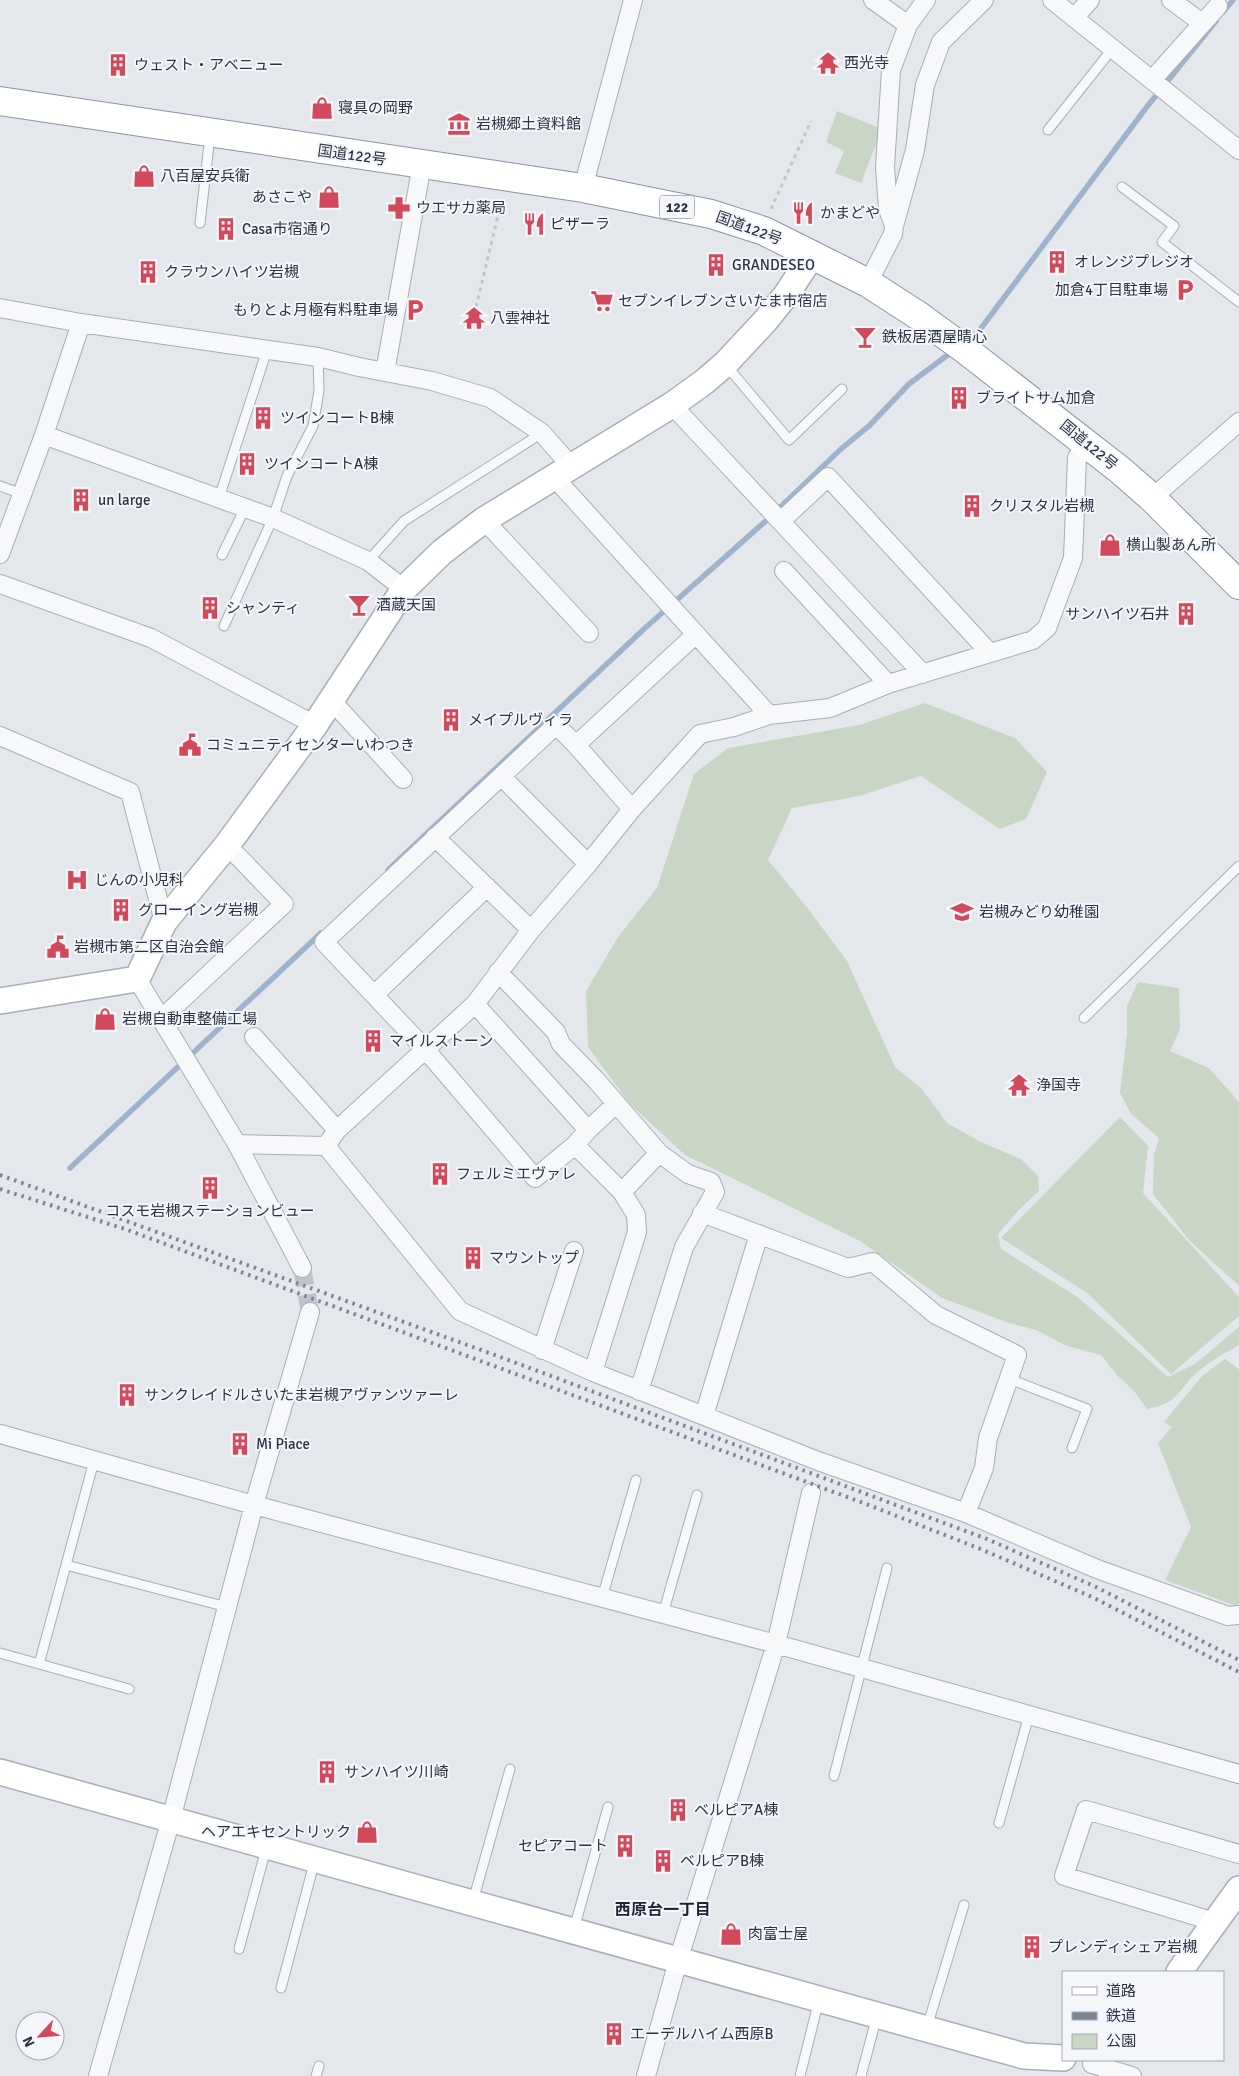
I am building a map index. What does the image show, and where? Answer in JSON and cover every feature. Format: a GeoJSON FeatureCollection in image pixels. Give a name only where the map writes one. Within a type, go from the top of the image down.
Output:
{"type":"FeatureCollection","features":[{"type":"Feature","properties":{"kind":"highway","name":"国道122号"},"geometry":{"type":"LineString","coordinates":[[0,101],[210,134],[583,188],[711,214],[762,231],[813,254],[868,283],[935,327],[1085,441],[1152,498],[1239,585]]}},
{"type":"Feature","properties":{"kind":"street"},"geometry":{"type":"LineString","coordinates":[[583,188],[633,0]]}},
{"type":"Feature","properties":{"kind":"street"},"geometry":{"type":"LineString","coordinates":[[873,0],[908,25]]}},
{"type":"Feature","properties":{"kind":"street"},"geometry":{"type":"LineString","coordinates":[[894,226],[888,209],[885,167],[891,70],[908,25],[926,0]]}},
{"type":"Feature","properties":{"kind":"street"},"geometry":{"type":"LineString","coordinates":[[868,283],[893,234],[915,150],[926,85],[941,42],[984,0]]}},
{"type":"Feature","properties":{"kind":"street"},"geometry":{"type":"LineString","coordinates":[[1052,0],[1239,150]]}},
{"type":"Feature","properties":{"kind":"street"},"geometry":{"type":"LineString","coordinates":[[1074,18],[1090,0]]}},
{"type":"Feature","properties":{"kind":"street"},"geometry":{"type":"LineString","coordinates":[[1172,0],[1202,23]]}},
{"type":"Feature","properties":{"kind":"street"},"geometry":{"type":"LineString","coordinates":[[1158,85],[1202,23],[1218,6]]}},
{"type":"Feature","properties":{"kind":"street"},"geometry":{"type":"LineString","coordinates":[[385,372],[422,164]]}},
{"type":"Feature","properties":{"kind":"street"},"geometry":{"type":"LineString","coordinates":[[137,979],[164,922],[227,845],[315,725],[404,590],[442,552],[484,520],[672,405],[725,364],[786,295],[813,254]]}},
{"type":"Feature","properties":{"kind":"street"},"geometry":{"type":"LineString","coordinates":[[0,308],[81,323],[318,357],[432,380],[490,398],[542,433],[562,471],[696,634],[769,715]]}},
{"type":"Feature","properties":{"kind":"street"},"geometry":{"type":"LineString","coordinates":[[0,554],[44,435],[81,323]]}},
{"type":"Feature","properties":{"kind":"street"},"geometry":{"type":"LineString","coordinates":[[672,405],[923,674]]}},
{"type":"Feature","properties":{"kind":"street"},"geometry":{"type":"LineString","coordinates":[[1152,498],[1239,422]]}},
{"type":"Feature","properties":{"kind":"street"},"geometry":{"type":"LineString","coordinates":[[44,435],[273,518],[368,561],[404,590]]}},
{"type":"Feature","properties":{"kind":"street"},"geometry":{"type":"LineString","coordinates":[[326,1146],[337,1130],[475,1004],[531,930],[632,809],[700,734],[734,727],[769,715],[830,708],[888,684],[1033,640],[1048,628],[1073,558],[1076,458],[1085,441]]}},
{"type":"Feature","properties":{"kind":"street"},"geometry":{"type":"LineString","coordinates":[[781,522],[828,477],[989,652]]}},
{"type":"Feature","properties":{"kind":"street"},"geometry":{"type":"LineString","coordinates":[[484,520],[588,633]]}},
{"type":"Feature","properties":{"kind":"street"},"geometry":{"type":"LineString","coordinates":[[784,571],[888,684]]}},
{"type":"Feature","properties":{"kind":"street"},"geometry":{"type":"LineString","coordinates":[[0,584],[151,638],[315,725]]}},
{"type":"Feature","properties":{"kind":"street"},"geometry":{"type":"LineString","coordinates":[[576,745],[696,634]]}},
{"type":"Feature","properties":{"kind":"street"},"geometry":{"type":"LineString","coordinates":[[331,700],[403,779]]}},
{"type":"Feature","properties":{"kind":"street"},"geometry":{"type":"LineString","coordinates":[[616,1104],[575,1145],[535,1178],[425,1049],[324,942],[556,725],[632,809]]}},
{"type":"Feature","properties":{"kind":"street"},"geometry":{"type":"LineString","coordinates":[[0,736],[130,792],[164,922]]}},
{"type":"Feature","properties":{"kind":"street"},"geometry":{"type":"LineString","coordinates":[[502,777],[588,864]]}},
{"type":"Feature","properties":{"kind":"street"},"geometry":{"type":"LineString","coordinates":[[435,837],[531,930]]}},
{"type":"Feature","properties":{"kind":"street"},"geometry":{"type":"LineString","coordinates":[[161,1019],[284,904],[227,845]]}},
{"type":"Feature","properties":{"kind":"street"},"geometry":{"type":"LineString","coordinates":[[375,994],[487,887]]}},
{"type":"Feature","properties":{"kind":"street"},"geometry":{"type":"LineString","coordinates":[[498,972],[556,1032],[560,1044],[658,1152],[688,1174],[711,1182],[715,1192],[684,1248],[639,1391]]}},
{"type":"Feature","properties":{"kind":"street"},"geometry":{"type":"LineString","coordinates":[[137,979],[237,1144],[302,1268]]}},
{"type":"Feature","properties":{"kind":"street"},"geometry":{"type":"LineString","coordinates":[[0,1001],[137,979]]}},
{"type":"Feature","properties":{"kind":"street"},"geometry":{"type":"LineString","coordinates":[[475,1004],[588,1130]]}},
{"type":"Feature","properties":{"kind":"street"},"geometry":{"type":"LineString","coordinates":[[254,1037],[337,1130]]}},
{"type":"Feature","properties":{"kind":"street"},"geometry":{"type":"LineString","coordinates":[[237,1144],[326,1146],[460,1311],[542,1350],[639,1391],[818,1461],[966,1513],[1097,1569],[1228,1616],[1239,1615]]}},
{"type":"Feature","properties":{"kind":"street"},"geometry":{"type":"LineString","coordinates":[[575,1145],[622,1192],[636,1215],[637,1232],[593,1372]]}},
{"type":"Feature","properties":{"kind":"street"},"geometry":{"type":"LineString","coordinates":[[622,1192],[658,1152]]}},
{"type":"Feature","properties":{"kind":"street"},"geometry":{"type":"LineString","coordinates":[[702,1213],[848,1268],[873,1262],[936,1315],[1017,1355],[988,1438],[984,1468],[966,1513]]}},
{"type":"Feature","properties":{"kind":"street"},"geometry":{"type":"LineString","coordinates":[[704,1416],[759,1234]]}},
{"type":"Feature","properties":{"kind":"street"},"geometry":{"type":"LineString","coordinates":[[542,1350],[574,1251]]}},
{"type":"Feature","properties":{"kind":"street"},"geometry":{"type":"LineString","coordinates":[[98,2076],[171,1819],[254,1505],[310,1312]]}},
{"type":"Feature","properties":{"kind":"street"},"geometry":{"type":"LineString","coordinates":[[0,1434],[254,1505],[776,1644],[1239,1774]]}},
{"type":"Feature","properties":{"kind":"street"},"geometry":{"type":"LineString","coordinates":[[646,2076],[678,1961],[776,1644],[811,1493]]}},
{"type":"Feature","properties":{"kind":"street"},"geometry":{"type":"LineString","coordinates":[[0,1772],[926,2030],[1024,2056],[1062,2058]]}},
{"type":"Feature","properties":{"kind":"street"},"geometry":{"type":"LineString","coordinates":[[1215,1922],[1064,1876],[1086,1810],[1239,1854]]}},
{"type":"Feature","properties":{"kind":"street"},"geometry":{"type":"LineString","coordinates":[[1180,1971],[1239,1889]]}},
{"type":"Feature","properties":{"kind":"street"},"geometry":{"type":"LineString","coordinates":[[1092,2067],[1132,2076]]}},
{"type":"Feature","properties":{"kind":"lane"},"geometry":{"type":"LineString","coordinates":[[1048,130],[1113,48]]}},
{"type":"Feature","properties":{"kind":"lane"},"geometry":{"type":"LineString","coordinates":[[200,222],[210,134]]}},
{"type":"Feature","properties":{"kind":"lane"},"geometry":{"type":"LineString","coordinates":[[1122,187],[1174,226],[1162,242],[1239,302]]}},
{"type":"Feature","properties":{"kind":"lane"},"geometry":{"type":"LineString","coordinates":[[219,498],[267,350]]}},
{"type":"Feature","properties":{"kind":"lane"},"geometry":{"type":"LineString","coordinates":[[224,626],[273,518],[287,476],[313,426],[319,391],[318,357]]}},
{"type":"Feature","properties":{"kind":"lane"},"geometry":{"type":"LineString","coordinates":[[725,364],[789,440],[842,389]]}},
{"type":"Feature","properties":{"kind":"lane"},"geometry":{"type":"LineString","coordinates":[[368,561],[404,521],[542,433]]}},
{"type":"Feature","properties":{"kind":"lane"},"geometry":{"type":"LineString","coordinates":[[0,486],[22,494]]}},
{"type":"Feature","properties":{"kind":"lane"},"geometry":{"type":"LineString","coordinates":[[222,555],[245,508]]}},
{"type":"Feature","properties":{"kind":"lane"},"geometry":{"type":"LineString","coordinates":[[1084,1018],[1239,866]]}},
{"type":"Feature","properties":{"kind":"lane"},"geometry":{"type":"LineString","coordinates":[[1009,1379],[1087,1409],[1072,1448]]}},
{"type":"Feature","properties":{"kind":"lane"},"geometry":{"type":"LineString","coordinates":[[39,1664],[94,1460]]}},
{"type":"Feature","properties":{"kind":"lane"},"geometry":{"type":"LineString","coordinates":[[602,1598],[636,1480]]}},
{"type":"Feature","properties":{"kind":"lane"},"geometry":{"type":"LineString","coordinates":[[663,1614],[697,1495]]}},
{"type":"Feature","properties":{"kind":"lane"},"geometry":{"type":"LineString","coordinates":[[66,1565],[227,1607]]}},
{"type":"Feature","properties":{"kind":"lane"},"geometry":{"type":"LineString","coordinates":[[834,1776],[886,1568]]}},
{"type":"Feature","properties":{"kind":"lane"},"geometry":{"type":"LineString","coordinates":[[0,1653],[128,1689]]}},
{"type":"Feature","properties":{"kind":"lane"},"geometry":{"type":"LineString","coordinates":[[999,1823],[1028,1715]]}},
{"type":"Feature","properties":{"kind":"lane"},"geometry":{"type":"LineString","coordinates":[[473,1903],[510,1769]]}},
{"type":"Feature","properties":{"kind":"lane"},"geometry":{"type":"LineString","coordinates":[[574,1932],[608,1807]]}},
{"type":"Feature","properties":{"kind":"lane"},"geometry":{"type":"LineString","coordinates":[[238,1949],[267,1846]]}},
{"type":"Feature","properties":{"kind":"lane"},"geometry":{"type":"LineString","coordinates":[[281,1988],[315,1859]]}},
{"type":"Feature","properties":{"kind":"lane"},"geometry":{"type":"LineString","coordinates":[[926,2030],[964,1905]]}},
{"type":"Feature","properties":{"kind":"lane"},"geometry":{"type":"LineString","coordinates":[[800,2076],[819,2000]]}},
{"type":"Feature","properties":{"kind":"lane"},"geometry":{"type":"LineString","coordinates":[[861,2076],[877,2016]]}},
{"type":"Feature","properties":{"kind":"lane"},"geometry":{"type":"LineString","coordinates":[[316,2076],[319,2066]]}},
{"type":"Feature","properties":{"kind":"path"},"geometry":{"type":"LineString","coordinates":[[762,231],[811,121]]}},
{"type":"Feature","properties":{"kind":"path"},"geometry":{"type":"LineString","coordinates":[[476,308],[508,178]]}},
{"type":"Feature","properties":{"kind":"green space"},"geometry":{"type":"Polygon","coordinates":[[[837,111],[882,129],[861,183],[835,173],[844,151],[826,142],[837,111]]]}},
{"type":"Feature","properties":{"kind":"green space"},"geometry":{"type":"Polygon","coordinates":[[[925,703],[1015,738],[1047,772],[1026,819],[1000,829],[921,776],[859,796],[792,808],[768,860],[847,961],[895,1067],[922,1089],[947,1123],[981,1142],[1021,1159],[1038,1176],[1039,1191],[998,1234],[1001,1249],[1079,1298],[1168,1377],[1195,1364],[1239,1327],[1239,1345],[1204,1367],[1193,1376],[1174,1398],[1157,1407],[1147,1409],[1134,1391],[1117,1375],[1101,1355],[1067,1346],[1036,1330],[1006,1322],[942,1298],[860,1241],[685,1155],[629,1103],[588,1047],[586,991],[618,937],[657,888],[694,774],[728,748],[859,725],[925,703]]]}},
{"type":"Feature","properties":{"kind":"green space"},"geometry":{"type":"Polygon","coordinates":[[[1138,982],[1179,988],[1180,1029],[1170,1051],[1209,1068],[1239,1102],[1239,1286],[1190,1241],[1153,1194],[1154,1154],[1159,1138],[1131,1114],[1120,1093],[1127,1033],[1127,1006],[1138,982]]]}},
{"type":"Feature","properties":{"kind":"green space"},"geometry":{"type":"Polygon","coordinates":[[[1120,1117],[1148,1146],[1143,1193],[1239,1297],[1239,1316],[1171,1374],[1087,1293],[1001,1238],[1120,1117]]]}},
{"type":"Feature","properties":{"kind":"green space"},"geometry":{"type":"Polygon","coordinates":[[[1225,1359],[1239,1369],[1239,1603],[1236,1606],[1165,1580],[1191,1527],[1158,1443],[1172,1427],[1164,1422],[1202,1376],[1225,1359]]]}},
{"type":"Feature","properties":{"kind":"waterway"},"geometry":{"type":"LineString","coordinates":[[1223,12],[1233,0]]}},
{"type":"Feature","properties":{"kind":"waterway"},"geometry":{"type":"LineString","coordinates":[[967,341],[979,331],[1146,108],[1216,21]]}},
{"type":"Feature","properties":{"kind":"waterway"},"geometry":{"type":"LineString","coordinates":[[388,870],[644,629],[768,519],[842,448],[870,425],[909,384],[953,351]]}},
{"type":"Feature","properties":{"kind":"waterway"},"geometry":{"type":"LineString","coordinates":[[70,1168],[321,933]]}},
{"type":"Feature","properties":{"kind":"tunnel"},"geometry":{"type":"LineString","coordinates":[[302,1268],[310,1312]]}},
{"type":"Feature","properties":{"kind":"railway"},"geometry":{"type":"LineString","coordinates":[[0,1175],[503,1358],[987,1539],[1096,1587],[1239,1660]]}},
{"type":"Feature","properties":{"kind":"railway"},"geometry":{"type":"LineString","coordinates":[[0,1189],[125,1229],[866,1504],[983,1550],[1092,1597],[1239,1672]]}},
{"type":"Feature","properties":{"kind":"place","name":"西光寺"},"geometry":{"type":"Point","coordinates":[828,63]}},
{"type":"Feature","properties":{"kind":"place","name":"ウェスト・アベニュー"},"geometry":{"type":"Point","coordinates":[118,65]}},
{"type":"Feature","properties":{"kind":"place","name":"寝具の岡野"},"geometry":{"type":"Point","coordinates":[322,108]}},
{"type":"Feature","properties":{"kind":"place","name":"岩槻郷土資料館"},"geometry":{"type":"Point","coordinates":[459,124]}},
{"type":"Feature","properties":{"kind":"place","name":"八百屋安兵衛"},"geometry":{"type":"Point","coordinates":[144,176]}},
{"type":"Feature","properties":{"kind":"place","name":"あさこや"},"geometry":{"type":"Point","coordinates":[329,197]}},
{"type":"Feature","properties":{"kind":"place","name":"ウエサカ薬局"},"geometry":{"type":"Point","coordinates":[399,208]}},
{"type":"Feature","properties":{"kind":"place","name":"かまどや"},"geometry":{"type":"Point","coordinates":[803,213]}},
{"type":"Feature","properties":{"kind":"place","name":"ピザーラ"},"geometry":{"type":"Point","coordinates":[534,224]}},
{"type":"Feature","properties":{"kind":"place","name":"Casa市宿通り"},"geometry":{"type":"Point","coordinates":[226,229]}},
{"type":"Feature","properties":{"kind":"place","name":"オレンジプレジオ"},"geometry":{"type":"Point","coordinates":[1057,262]}},
{"type":"Feature","properties":{"kind":"place","name":"GRANDESEO"},"geometry":{"type":"Point","coordinates":[716,265]}},
{"type":"Feature","properties":{"kind":"place","name":"クラウンハイツ岩槻"},"geometry":{"type":"Point","coordinates":[148,272]}},
{"type":"Feature","properties":{"kind":"place","name":"加倉4丁目駐車場"},"geometry":{"type":"Point","coordinates":[1185,290]}},
{"type":"Feature","properties":{"kind":"place","name":"セブンイレブンさいたま市宿店"},"geometry":{"type":"Point","coordinates":[602,301]}},
{"type":"Feature","properties":{"kind":"place","name":"もりとよ月極有料駐車場"},"geometry":{"type":"Point","coordinates":[415,310]}},
{"type":"Feature","properties":{"kind":"place","name":"八雲神社"},"geometry":{"type":"Point","coordinates":[474,318]}},
{"type":"Feature","properties":{"kind":"place","name":"鉄板居酒屋晴心"},"geometry":{"type":"Point","coordinates":[865,337]}},
{"type":"Feature","properties":{"kind":"place","name":"ブライトサム加倉"},"geometry":{"type":"Point","coordinates":[959,398]}},
{"type":"Feature","properties":{"kind":"place","name":"ツインコートB棟"},"geometry":{"type":"Point","coordinates":[263,418]}},
{"type":"Feature","properties":{"kind":"place","name":"ツインコートA棟"},"geometry":{"type":"Point","coordinates":[247,464]}},
{"type":"Feature","properties":{"kind":"place","name":"un large"},"geometry":{"type":"Point","coordinates":[81,500]}},
{"type":"Feature","properties":{"kind":"place","name":"クリスタル岩槻"},"geometry":{"type":"Point","coordinates":[972,506]}},
{"type":"Feature","properties":{"kind":"place","name":"横山製あん所"},"geometry":{"type":"Point","coordinates":[1110,545]}},
{"type":"Feature","properties":{"kind":"place","name":"酒蔵天国"},"geometry":{"type":"Point","coordinates":[359,605]}},
{"type":"Feature","properties":{"kind":"place","name":"シャンティ"},"geometry":{"type":"Point","coordinates":[210,608]}},
{"type":"Feature","properties":{"kind":"place","name":"サンハイツ石井"},"geometry":{"type":"Point","coordinates":[1186,614]}},
{"type":"Feature","properties":{"kind":"place","name":"メイプルヴィラ"},"geometry":{"type":"Point","coordinates":[451,720]}},
{"type":"Feature","properties":{"kind":"place","name":"コミュニティセンターいわつき"},"geometry":{"type":"Point","coordinates":[190,745]}},
{"type":"Feature","properties":{"kind":"place","name":"じんの小児科"},"geometry":{"type":"Point","coordinates":[77,880]}},
{"type":"Feature","properties":{"kind":"place","name":"グローイング岩槻"},"geometry":{"type":"Point","coordinates":[121,910]}},
{"type":"Feature","properties":{"kind":"place","name":"岩槻みどり幼稚園"},"geometry":{"type":"Point","coordinates":[962,912]}},
{"type":"Feature","properties":{"kind":"place","name":"岩槻市第二区自治会館"},"geometry":{"type":"Point","coordinates":[58,947]}},
{"type":"Feature","properties":{"kind":"place","name":"岩槻自動車整備工場"},"geometry":{"type":"Point","coordinates":[105,1019]}},
{"type":"Feature","properties":{"kind":"place","name":"マイルストーン"},"geometry":{"type":"Point","coordinates":[373,1041]}},
{"type":"Feature","properties":{"kind":"place","name":"浄国寺"},"geometry":{"type":"Point","coordinates":[1019,1085]}},
{"type":"Feature","properties":{"kind":"place","name":"フェルミエヴァレ"},"geometry":{"type":"Point","coordinates":[440,1174]}},
{"type":"Feature","properties":{"kind":"place","name":"コスモ岩槻ステーションビュー"},"geometry":{"type":"Point","coordinates":[210,1188]}},
{"type":"Feature","properties":{"kind":"place","name":"マウントップ"},"geometry":{"type":"Point","coordinates":[473,1258]}},
{"type":"Feature","properties":{"kind":"place","name":"サンクレイドルさいたま岩槻アヴァンツァーレ"},"geometry":{"type":"Point","coordinates":[127,1395]}},
{"type":"Feature","properties":{"kind":"place","name":"Mi Piace"},"geometry":{"type":"Point","coordinates":[240,1444]}},
{"type":"Feature","properties":{"kind":"place","name":"サンハイツ川崎"},"geometry":{"type":"Point","coordinates":[327,1772]}},
{"type":"Feature","properties":{"kind":"place","name":"ベルピアA棟"},"geometry":{"type":"Point","coordinates":[678,1810]}},
{"type":"Feature","properties":{"kind":"place","name":"ヘアエキセントリック"},"geometry":{"type":"Point","coordinates":[367,1832]}},
{"type":"Feature","properties":{"kind":"place","name":"セピアコート"},"geometry":{"type":"Point","coordinates":[625,1846]}},
{"type":"Feature","properties":{"kind":"place","name":"ベルピアB棟"},"geometry":{"type":"Point","coordinates":[663,1861]}},
{"type":"Feature","properties":{"kind":"place","name":"肉富士屋"},"geometry":{"type":"Point","coordinates":[731,1934]}},
{"type":"Feature","properties":{"kind":"place","name":"プレンディシェア岩槻"},"geometry":{"type":"Point","coordinates":[1032,1947]}},
{"type":"Feature","properties":{"kind":"place","name":"エーデルハイム西原B"},"geometry":{"type":"Point","coordinates":[614,2034]}},
{"type":"Feature","properties":{"kind":"district","name":"西原台一丁目"},"geometry":{"type":"Point","coordinates":[663,1910]}}]}
